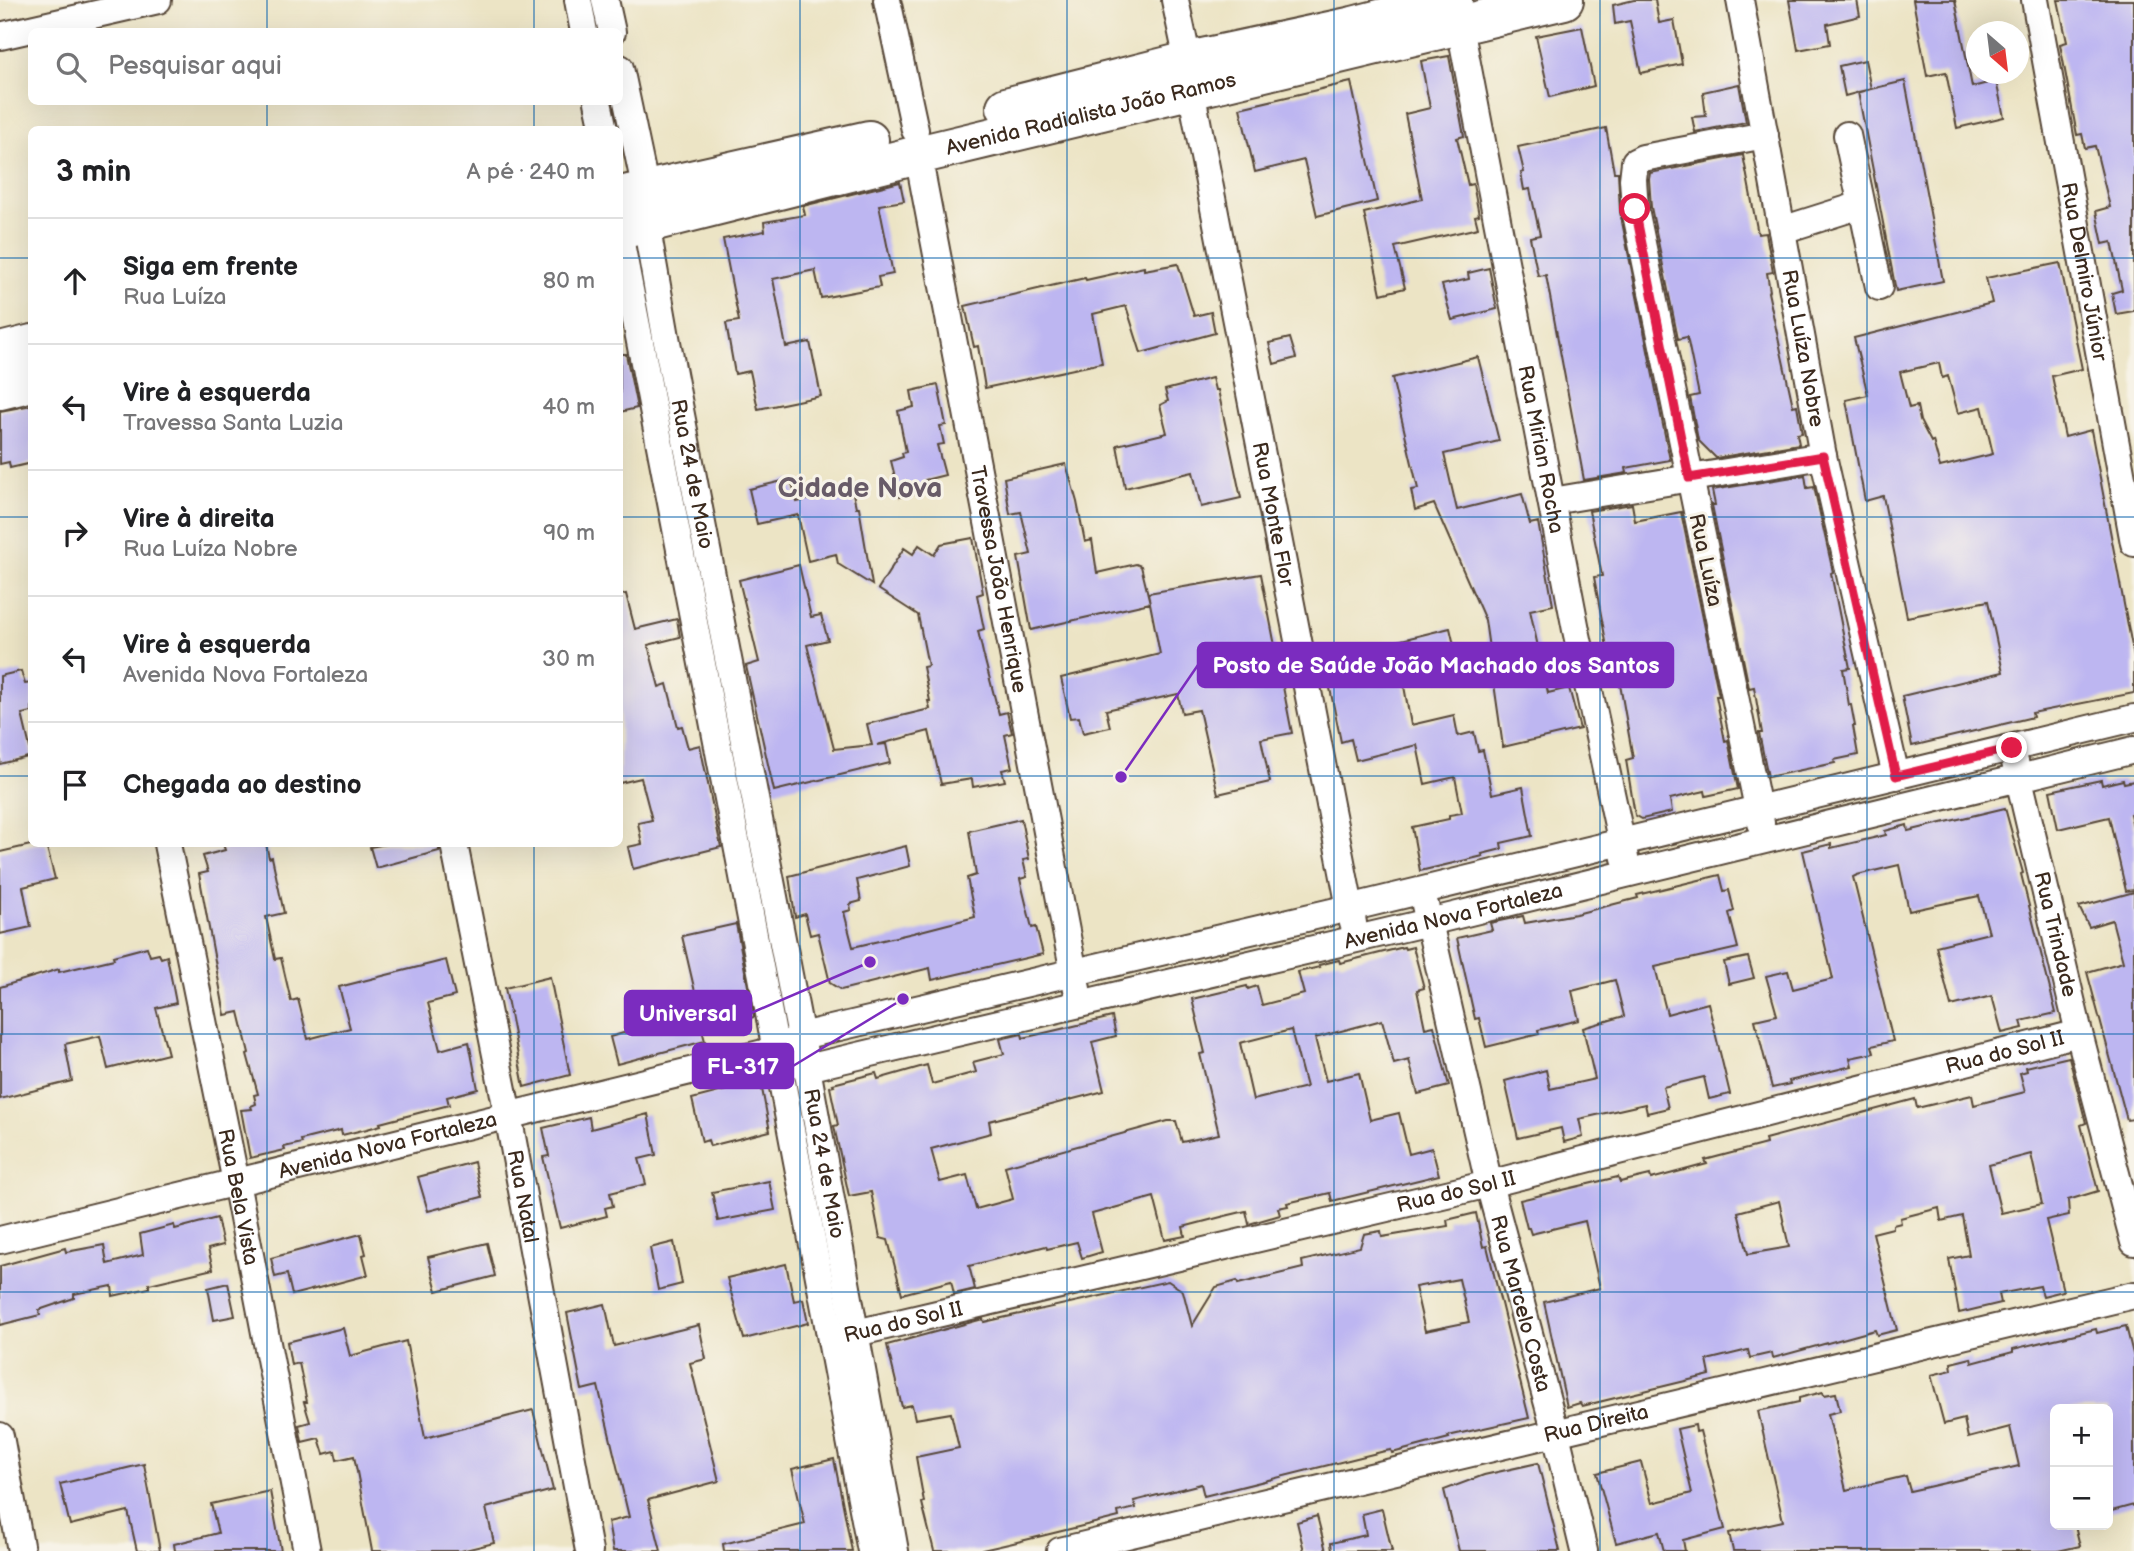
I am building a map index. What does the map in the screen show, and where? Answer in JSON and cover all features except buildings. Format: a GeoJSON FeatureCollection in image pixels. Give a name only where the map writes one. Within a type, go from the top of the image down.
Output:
{"type":"FeatureCollection","features":[{"type":"Feature","properties":{"kind":"main road","name":"Avenida Radialista João Ramos"},"geometry":{"type":"LineString","coordinates":[[630,215],[916,142],[1456,13],[1564,0]]}},
{"type":"Feature","properties":{"kind":"main road"},"geometry":{"type":"LineString","coordinates":[[0,352],[28,345]]}},
{"type":"Feature","properties":{"kind":"main road"},"geometry":{"type":"LineString","coordinates":[[0,390],[28,383]]}},
{"type":"Feature","properties":{"kind":"street"},"geometry":{"type":"LineString","coordinates":[[35,28],[158,0]]}},
{"type":"Feature","properties":{"kind":"street"},"geometry":{"type":"LineString","coordinates":[[578,0],[583,28]]}},
{"type":"Feature","properties":{"kind":"street"},"geometry":{"type":"LineString","coordinates":[[605,0],[611,28]]}},
{"type":"Feature","properties":{"kind":"street","name":"Travessa João Henrique"},"geometry":{"type":"LineString","coordinates":[[887,0],[1080,1004]]}},
{"type":"Feature","properties":{"kind":"street","name":"Rua Monte Flor"},"geometry":{"type":"LineString","coordinates":[[1175,0],[1356,939]]}},
{"type":"Feature","properties":{"kind":"street","name":"Rua Luíza Nobre"},"geometry":{"type":"LineString","coordinates":[[1740,0],[1823,456],[1896,776]]}},
{"type":"Feature","properties":{"kind":"street","name":"Rua Delmiro Júnior"},"geometry":{"type":"LineString","coordinates":[[2035,0],[2134,543]]}},
{"type":"Feature","properties":{"kind":"street","name":"Rua Mirian Rocha"},"geometry":{"type":"LineString","coordinates":[[1456,13],[1576,630],[1628,873]]}},
{"type":"Feature","properties":{"kind":"street"},"geometry":{"type":"LineString","coordinates":[[0,36],[28,30]]}},
{"type":"Feature","properties":{"kind":"street"},"geometry":{"type":"LineString","coordinates":[[599,105],[603,126]]}},
{"type":"Feature","properties":{"kind":"street","name":"Rua 24 de Maio"},"geometry":{"type":"LineString","coordinates":[[623,105],[630,215],[654,339],[719,610],[807,1068],[871,1551]]}},
{"type":"Feature","properties":{"kind":"street","name":"Rua Luíza"},"geometry":{"type":"LineString","coordinates":[[1764,840],[1635,209],[1633,178],[1635,162],[1643,158],[1765,135]]}},
{"type":"Feature","properties":{"kind":"street"},"geometry":{"type":"LineString","coordinates":[[1847,135],[1879,287]]}},
{"type":"Feature","properties":{"kind":"street"},"geometry":{"type":"LineString","coordinates":[[1782,230],[1861,205]]}},
{"type":"Feature","properties":{"kind":"street","name":"Rua 24 de Maio"},"geometry":{"type":"LineString","coordinates":[[654,339],[693,615],[776,1050],[895,1551]]}},
{"type":"Feature","properties":{"kind":"street"},"geometry":{"type":"LineString","coordinates":[[1552,501],[1823,456]]}},
{"type":"Feature","properties":{"kind":"street"},"geometry":{"type":"LineString","coordinates":[[693,615],[719,610]]}},
{"type":"Feature","properties":{"kind":"street","name":"Avenida Nova Fortaleza"},"geometry":{"type":"LineString","coordinates":[[0,1240],[776,1050],[801,1037],[2134,718]]}},
{"type":"Feature","properties":{"kind":"street","name":"Rua Trindade"},"geometry":{"type":"LineString","coordinates":[[2012,748],[2079,1033],[2134,1242]]}},
{"type":"Feature","properties":{"kind":"street","name":"Avenida Nova Fortaleza"},"geometry":{"type":"LineString","coordinates":[[807,1068],[1429,922],[2134,750]]}},
{"type":"Feature","properties":{"kind":"street","name":"Rua Bela Vista"},"geometry":{"type":"LineString","coordinates":[[168,847],[307,1551]]}},
{"type":"Feature","properties":{"kind":"street","name":"Rua Natal"},"geometry":{"type":"LineString","coordinates":[[455,847],[508,1115],[589,1551]]}},
{"type":"Feature","properties":{"kind":"street"},"geometry":{"type":"LineString","coordinates":[[741,866],[768,860]]}},
{"type":"Feature","properties":{"kind":"street","name":"Rua Marcelo Costa"},"geometry":{"type":"LineString","coordinates":[[1422,890],[1489,1184],[1556,1434],[1584,1551]]}},
{"type":"Feature","properties":{"kind":"street","name":"Rua do Sol II"},"geometry":{"type":"LineString","coordinates":[[843,1336],[1489,1184],[2079,1033]]}},
{"type":"Feature","properties":{"kind":"street"},"geometry":{"type":"LineString","coordinates":[[776,1050],[807,1068]]}},
{"type":"Feature","properties":{"kind":"street","name":"Rua Direita"},"geometry":{"type":"LineString","coordinates":[[1060,1551],[2134,1295]]}},
{"type":"Feature","properties":{"kind":"street"},"geometry":{"type":"LineString","coordinates":[[0,1436],[21,1551]]}},
{"type":"Feature","properties":{"kind":"place","name":"Posto de Saúde João Machado dos Santos"},"geometry":{"type":"Point","coordinates":[1121,777]}},
{"type":"Feature","properties":{"kind":"place","name":"Universal"},"geometry":{"type":"Point","coordinates":[870,962]}},
{"type":"Feature","properties":{"kind":"place","name":"FL-317"},"geometry":{"type":"Point","coordinates":[903,999]}},
{"type":"Feature","properties":{"kind":"district","name":"Cidade Nova"},"geometry":{"type":"Point","coordinates":[860,487]}},
{"type":"Feature","properties":{"kind":"route"},"geometry":{"type":"LineString","coordinates":[[1635,209],[1689,478],[1823,456],[1896,776],[2012,748]]}}]}
